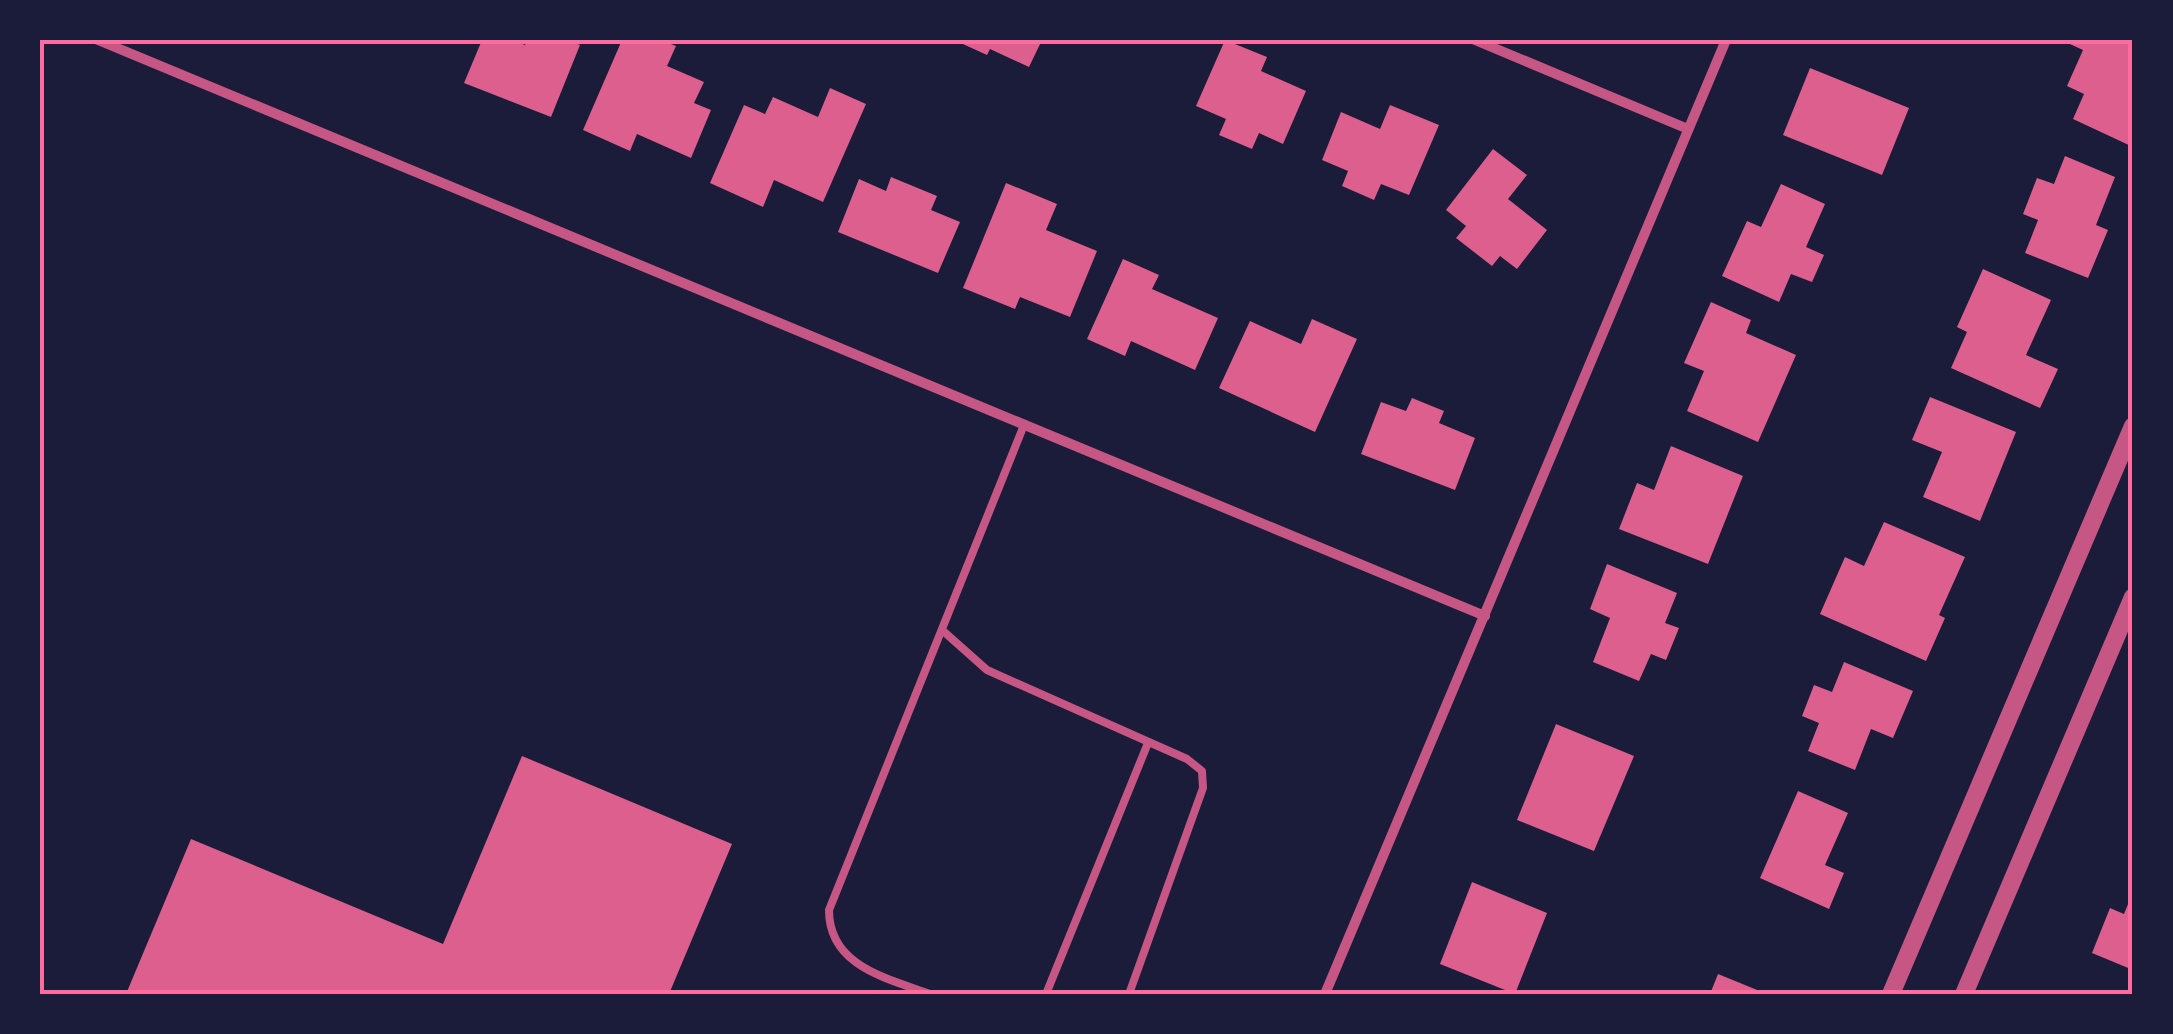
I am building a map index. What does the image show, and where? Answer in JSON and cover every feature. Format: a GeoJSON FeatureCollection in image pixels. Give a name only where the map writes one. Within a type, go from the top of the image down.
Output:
{"type":"FeatureCollection","features":[{"type":"Feature","properties":{"kind":"street"},"geometry":{"type":"LineString","coordinates":[[98,40],[1485,616]]}},
{"type":"Feature","properties":{"kind":"street"},"geometry":{"type":"LineString","coordinates":[[1474,40],[1688,129]]}},
{"type":"Feature","properties":{"kind":"street"},"geometry":{"type":"LineString","coordinates":[[1325,994],[1726,40]]}},
{"type":"Feature","properties":{"kind":"street"},"geometry":{"type":"LineString","coordinates":[[1891,994],[2133,426]]}},
{"type":"Feature","properties":{"kind":"street"},"geometry":{"type":"LineString","coordinates":[[1964,994],[2133,597]]}},
{"type":"Feature","properties":{"kind":"lane"},"geometry":{"type":"LineString","coordinates":[[930,994],[870,972],[842,953],[829,928],[829,910],[1024,425]]}},
{"type":"Feature","properties":{"kind":"lane"},"geometry":{"type":"LineString","coordinates":[[942,630],[987,670],[1188,759],[1202,771],[1203,788],[1129,994]]}},
{"type":"Feature","properties":{"kind":"lane"},"geometry":{"type":"LineString","coordinates":[[1046,994],[1148,742]]}},
{"type":"Feature","properties":{"kind":"building"},"geometry":{"type":"Polygon","coordinates":[[[482,40],[513,40],[525,45],[527,40],[569,40],[580,45],[551,117],[464,83],[482,40]]]}},
{"type":"Feature","properties":{"kind":"building"},"geometry":{"type":"Polygon","coordinates":[[[622,40],[661,40],[676,46],[667,66],[704,82],[694,103],[711,110],[691,158],[637,134],[630,151],[583,130],[622,40]]]}},
{"type":"Feature","properties":{"kind":"building"},"geometry":{"type":"Polygon","coordinates":[[[954,40],[1042,40],[1029,67],[990,49],[987,55],[954,40]]]}},
{"type":"Feature","properties":{"kind":"building"},"geometry":{"type":"Polygon","coordinates":[[[1225,40],[1267,57],[1261,71],[1306,91],[1283,144],[1259,133],[1252,149],[1219,135],[1226,119],[1196,106],[1225,40]]]}},
{"type":"Feature","properties":{"kind":"building"},"geometry":{"type":"Polygon","coordinates":[[[2061,40],[2133,42],[2133,147],[2073,119],[2084,94],[2067,86],[2083,50],[2061,40]]]}},
{"type":"Feature","properties":{"kind":"building"},"geometry":{"type":"Polygon","coordinates":[[[1810,68],[1909,108],[1882,175],[1783,135],[1810,68]]]}},
{"type":"Feature","properties":{"kind":"building"},"geometry":{"type":"Polygon","coordinates":[[[830,88],[866,104],[823,202],[774,180],[763,207],[710,183],[744,105],[765,114],[773,97],[818,117],[830,88]]]}},
{"type":"Feature","properties":{"kind":"building"},"geometry":{"type":"Polygon","coordinates":[[[1390,105],[1439,125],[1409,195],[1381,184],[1374,200],[1342,186],[1348,171],[1322,160],[1341,112],[1380,129],[1390,105]]]}},
{"type":"Feature","properties":{"kind":"building"},"geometry":{"type":"Polygon","coordinates":[[[1493,149],[1527,175],[1508,199],[1547,230],[1517,269],[1500,256],[1492,266],[1456,238],[1466,226],[1446,210],[1493,149]]]}},
{"type":"Feature","properties":{"kind":"building"},"geometry":{"type":"Polygon","coordinates":[[[2065,156],[2115,177],[2096,225],[2108,230],[2088,278],[2025,253],[2038,220],[2023,214],[2037,178],[2054,184],[2065,156]]]}},
{"type":"Feature","properties":{"kind":"building"},"geometry":{"type":"Polygon","coordinates":[[[891,177],[937,196],[931,210],[960,222],[938,273],[838,232],[859,179],[886,191],[891,177]]]}},
{"type":"Feature","properties":{"kind":"building"},"geometry":{"type":"Polygon","coordinates":[[[1006,183],[1057,204],[1046,230],[1097,251],[1070,317],[1020,297],[1015,309],[963,288],[1006,183]]]}},
{"type":"Feature","properties":{"kind":"building"},"geometry":{"type":"Polygon","coordinates":[[[1781,184],[1825,204],[1806,247],[1824,255],[1812,282],[1791,274],[1779,302],[1722,276],[1747,221],[1761,227],[1781,184]]]}},
{"type":"Feature","properties":{"kind":"building"},"geometry":{"type":"Polygon","coordinates":[[[1123,259],[1159,275],[1152,289],[1218,318],[1195,370],[1131,341],[1125,356],[1087,339],[1123,259]]]}},
{"type":"Feature","properties":{"kind":"building"},"geometry":{"type":"Polygon","coordinates":[[[1983,269],[2051,300],[2026,355],[2058,369],[2040,408],[1951,368],[1967,332],[1957,327],[1983,269]]]}},
{"type":"Feature","properties":{"kind":"building"},"geometry":{"type":"Polygon","coordinates":[[[1711,302],[1751,320],[1746,333],[1796,355],[1758,442],[1687,411],[1704,371],[1684,363],[1711,302]]]}},
{"type":"Feature","properties":{"kind":"building"},"geometry":{"type":"Polygon","coordinates":[[[1312,319],[1357,339],[1315,432],[1219,388],[1250,321],[1301,344],[1312,319]]]}},
{"type":"Feature","properties":{"kind":"building"},"geometry":{"type":"Polygon","coordinates":[[[1930,397],[2016,432],[1980,521],[1923,497],[1942,452],[1912,440],[1930,397]]]}},
{"type":"Feature","properties":{"kind":"building"},"geometry":{"type":"Polygon","coordinates":[[[1412,398],[1444,411],[1439,423],[1475,438],[1455,490],[1361,454],[1381,402],[1406,411],[1412,398]]]}},
{"type":"Feature","properties":{"kind":"building"},"geometry":{"type":"Polygon","coordinates":[[[1671,446],[1743,476],[1708,564],[1619,529],[1637,483],[1654,490],[1671,446]]]}},
{"type":"Feature","properties":{"kind":"building"},"geometry":{"type":"Polygon","coordinates":[[[1884,522],[1965,557],[1939,615],[1945,618],[1926,661],[1820,614],[1845,557],[1864,566],[1884,522]]]}},
{"type":"Feature","properties":{"kind":"building"},"geometry":{"type":"Polygon","coordinates":[[[1607,564],[1677,593],[1665,623],[1679,628],[1666,660],[1651,654],[1639,681],[1593,662],[1610,618],[1590,609],[1607,564]]]}},
{"type":"Feature","properties":{"kind":"building"},"geometry":{"type":"Polygon","coordinates":[[[1844,662],[1913,691],[1893,738],[1871,729],[1855,770],[1808,751],[1819,723],[1802,716],[1814,685],[1832,692],[1844,662]]]}},
{"type":"Feature","properties":{"kind":"building"},"geometry":{"type":"Polygon","coordinates":[[[1556,724],[1634,756],[1594,851],[1517,820],[1556,724]]]}},
{"type":"Feature","properties":{"kind":"building"},"geometry":{"type":"Polygon","coordinates":[[[522,756],[732,844],[669,994],[126,994],[191,839],[443,944],[522,756]]]}},
{"type":"Feature","properties":{"kind":"building"},"geometry":{"type":"Polygon","coordinates":[[[1798,791],[1848,813],[1825,865],[1844,873],[1829,909],[1760,878],[1798,791]]]}},
{"type":"Feature","properties":{"kind":"building"},"geometry":{"type":"Polygon","coordinates":[[[1472,882],[1547,913],[1515,994],[1440,964],[1472,882]]]}},
{"type":"Feature","properties":{"kind":"building"},"geometry":{"type":"Polygon","coordinates":[[[2133,892],[2133,970],[2092,953],[2110,908],[2124,914],[2133,892]]]}},
{"type":"Feature","properties":{"kind":"building"},"geometry":{"type":"Polygon","coordinates":[[[1718,974],[1767,994],[1710,994],[1718,974]]]}}]}
